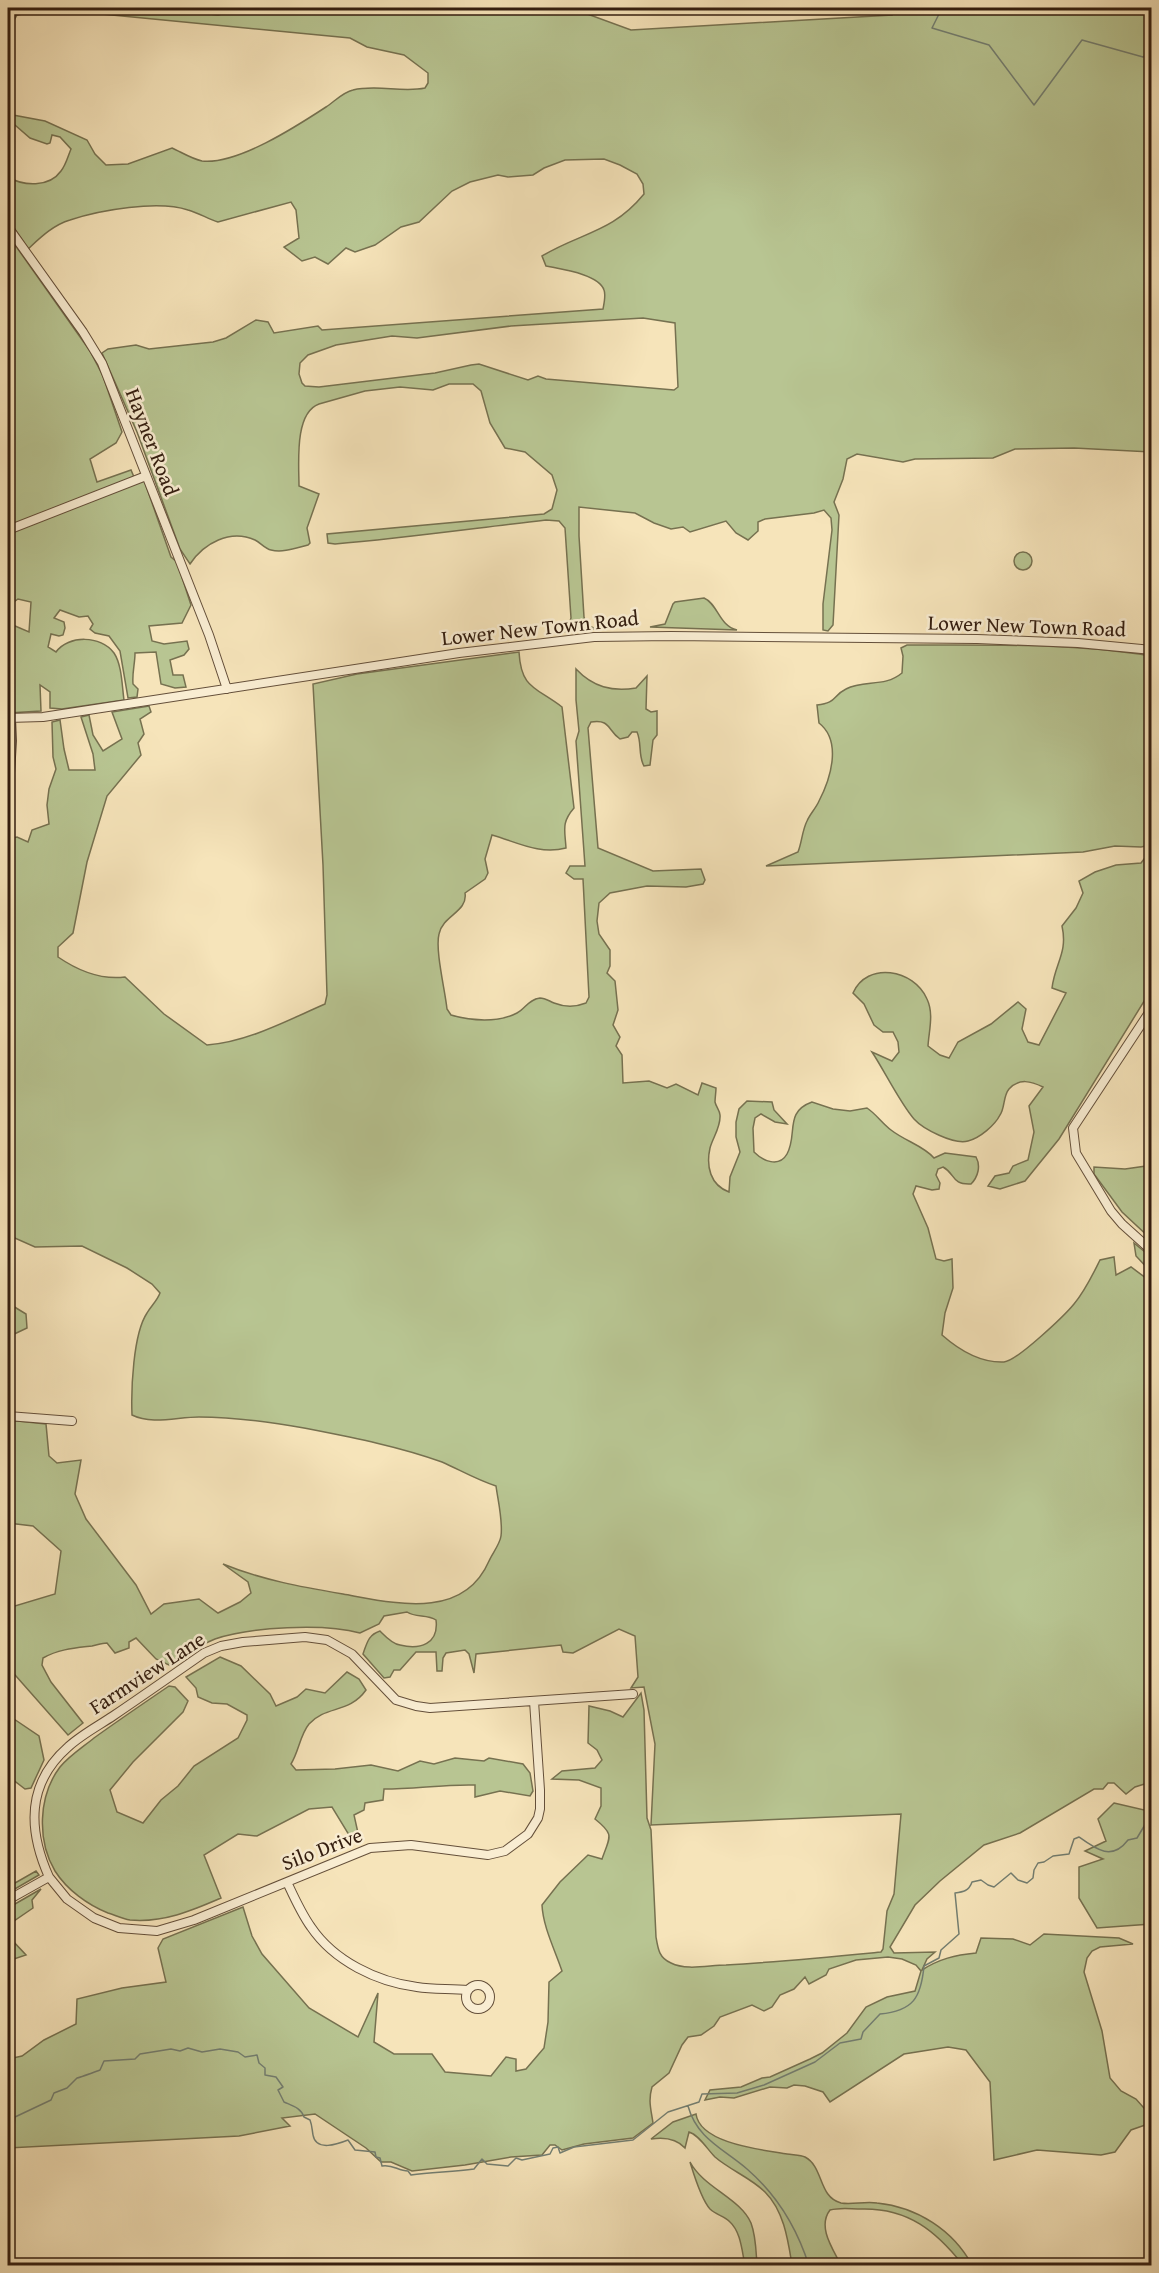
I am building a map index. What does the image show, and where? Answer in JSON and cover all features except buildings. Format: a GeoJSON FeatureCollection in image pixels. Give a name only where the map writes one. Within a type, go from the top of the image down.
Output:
{"type":"FeatureCollection","features":[{"type":"Feature","properties":{"kind":"street","name":"Hayner Road"},"geometry":{"type":"LineString","coordinates":[[8,227],[83,332],[102,363],[209,635],[227,689]]}},
{"type":"Feature","properties":{"kind":"street"},"geometry":{"type":"LineString","coordinates":[[8,530],[146,476]]}},
{"type":"Feature","properties":{"kind":"street","name":"Lower New Town Road"},"geometry":{"type":"LineString","coordinates":[[9,718],[43,717],[459,653],[594,637],[977,639],[1089,644],[1152,650]]}},
{"type":"Feature","properties":{"kind":"street"},"geometry":{"type":"LineString","coordinates":[[8,805],[12,741],[9,718]]}},
{"type":"Feature","properties":{"kind":"street"},"geometry":{"type":"LineString","coordinates":[[1152,1008],[1073,1128],[1076,1153],[1111,1211],[1152,1251]]}},
{"type":"Feature","properties":{"kind":"street"},"geometry":{"type":"LineString","coordinates":[[8,1416],[72,1421]]}},
{"type":"Feature","properties":{"kind":"street","name":"Farmview Lane"},"geometry":{"type":"LineString","coordinates":[[49,1877],[40,1854],[34,1819],[36,1797],[46,1772],[69,1746],[204,1653],[220,1646],[305,1637],[327,1640],[352,1654],[396,1700],[416,1706],[447,1707],[633,1694]]}},
{"type":"Feature","properties":{"kind":"street","name":"Silo Drive"},"geometry":{"type":"LineString","coordinates":[[49,1877],[68,1899],[94,1918],[118,1928],[144,1931],[170,1928],[195,1920],[358,1852],[383,1846],[411,1845],[488,1855],[498,1854],[514,1847],[528,1834],[538,1818],[540,1790],[534,1701]]}},
{"type":"Feature","properties":{"kind":"street"},"geometry":{"type":"LineString","coordinates":[[8,1900],[49,1877]]}},
{"type":"Feature","properties":{"kind":"street"},"geometry":{"type":"LineString","coordinates":[[287,1881],[312,1928],[331,1949],[354,1965],[401,1984],[429,1989],[468,1990]]}},
{"type":"Feature","properties":{"kind":"green space"},"geometry":{"type":"Polygon","coordinates":[[[8,8],[154,8],[218,15],[235,11],[237,8],[571,8],[631,30],[892,15],[891,8],[1151,8],[1151,452],[1074,448],[1015,449],[993,458],[915,459],[903,462],[857,454],[847,459],[843,479],[834,502],[839,515],[833,625],[828,631],[823,630],[823,604],[832,530],[831,518],[824,510],[765,519],[758,522],[758,531],[748,540],[736,533],[726,521],[690,532],[683,527],[671,529],[635,513],[579,507],[584,617],[587,625],[596,629],[560,632],[568,628],[571,618],[565,528],[559,521],[546,520],[388,539],[328,543],[327,534],[544,514],[552,509],[557,490],[552,475],[525,452],[505,448],[490,423],[481,391],[473,384],[449,384],[433,390],[400,387],[365,391],[319,404],[311,409],[305,418],[300,440],[299,486],[319,494],[307,528],[310,543],[308,545],[276,551],[246,537],[227,537],[210,544],[190,564],[180,549],[137,432],[102,353],[108,349],[136,345],[149,349],[213,342],[226,338],[256,320],[268,322],[274,333],[318,326],[322,330],[603,309],[605,294],[601,284],[578,273],[546,266],[542,256],[620,217],[644,194],[643,184],[637,174],[604,159],[565,160],[533,175],[508,177],[498,175],[470,182],[452,191],[419,222],[401,227],[375,245],[355,252],[346,248],[328,264],[315,257],[302,261],[284,247],[299,238],[296,210],[291,202],[218,222],[176,207],[145,206],[113,210],[64,222],[47,232],[28,249],[8,219],[8,177],[28,184],[50,180],[63,169],[71,149],[60,137],[52,135],[50,143],[47,144],[30,138],[8,119],[8,111],[13,115],[45,121],[87,140],[95,154],[106,165],[128,164],[172,148],[198,160],[216,161],[266,143],[349,91],[362,88],[407,90],[425,88],[428,83],[428,73],[404,55],[367,47],[350,38],[50,9],[17,15],[8,30],[8,8]],[[643,318],[511,326],[417,338],[392,336],[336,345],[308,355],[300,363],[299,374],[305,386],[319,387],[435,373],[479,364],[528,380],[538,376],[546,379],[674,390],[678,387],[675,323],[643,318]]]}},
{"type":"Feature","properties":{"kind":"green space"},"geometry":{"type":"Polygon","coordinates":[[[8,235],[90,351],[103,376],[122,432],[116,443],[90,459],[97,482],[131,470],[134,477],[8,526],[8,235]]]}},
{"type":"Feature","properties":{"kind":"green space"},"geometry":{"type":"Polygon","coordinates":[[[144,480],[171,557],[177,562],[191,605],[182,623],[149,626],[152,641],[164,644],[187,641],[189,649],[184,655],[170,660],[173,675],[183,675],[186,687],[175,688],[161,684],[156,652],[135,653],[133,684],[138,689],[137,697],[128,698],[120,651],[109,636],[95,633],[90,629],[93,624],[88,616],[79,617],[60,610],[54,618],[64,622],[63,635],[51,634],[48,647],[56,652],[68,642],[85,639],[108,647],[119,663],[124,700],[62,709],[50,708],[50,692],[40,685],[41,711],[8,713],[8,623],[29,632],[31,602],[18,599],[8,606],[8,534],[144,480]]]}},
{"type":"Feature","properties":{"kind":"green space"},"geometry":{"type":"Polygon","coordinates":[[[1023,552],[1029,555],[1032,561],[1029,567],[1023,570],[1017,567],[1014,561],[1017,555],[1023,552]]]}},
{"type":"Feature","properties":{"kind":"green space"},"geometry":{"type":"Polygon","coordinates":[[[704,598],[713,605],[726,624],[737,630],[650,627],[665,624],[675,602],[704,598]]]}},
{"type":"Feature","properties":{"kind":"green space"},"geometry":{"type":"Polygon","coordinates":[[[907,645],[1060,647],[1151,656],[1151,845],[1115,846],[1083,852],[766,866],[798,852],[805,825],[818,804],[827,782],[832,750],[826,731],[819,723],[817,705],[828,703],[853,686],[895,678],[902,673],[901,648],[907,645]]]}},
{"type":"Feature","properties":{"kind":"green space"},"geometry":{"type":"Polygon","coordinates":[[[519,652],[520,664],[527,680],[537,691],[562,707],[574,808],[565,823],[566,848],[537,849],[492,835],[485,859],[488,873],[485,879],[465,893],[463,905],[445,922],[439,934],[438,950],[447,1009],[451,1015],[467,1019],[493,1020],[517,1013],[533,1000],[540,998],[566,1006],[586,1003],[589,997],[583,879],[574,879],[566,873],[570,866],[585,866],[576,741],[579,731],[576,669],[596,684],[619,689],[636,688],[647,676],[646,709],[651,712],[657,711],[657,735],[653,740],[650,765],[644,766],[642,762],[637,732],[632,732],[628,737],[620,739],[602,722],[591,722],[588,728],[598,848],[653,871],[701,869],[705,880],[703,884],[686,887],[647,886],[610,893],[599,903],[597,921],[599,934],[610,950],[610,966],[607,973],[615,981],[618,1010],[613,1025],[620,1037],[616,1046],[622,1055],[623,1083],[649,1081],[667,1088],[676,1084],[698,1095],[702,1083],[716,1088],[715,1102],[720,1119],[710,1148],[709,1168],[717,1185],[729,1192],[730,1177],[740,1152],[736,1137],[736,1122],[739,1109],[747,1101],[772,1102],[774,1110],[787,1124],[775,1122],[761,1114],[755,1118],[754,1152],[771,1162],[780,1161],[787,1154],[795,1118],[803,1106],[812,1102],[833,1109],[850,1111],[867,1108],[891,1130],[934,1158],[945,1153],[976,1157],[978,1171],[971,1184],[960,1183],[943,1167],[938,1169],[936,1175],[940,1183],[939,1189],[932,1190],[916,1186],[913,1194],[928,1228],[936,1259],[944,1261],[952,1259],[953,1288],[945,1313],[942,1335],[955,1346],[978,1358],[1004,1362],[1029,1346],[1074,1304],[1085,1289],[1100,1260],[1114,1257],[1116,1275],[1131,1267],[1146,1278],[1151,1275],[1151,1782],[1135,1787],[1126,1794],[1114,1783],[1108,1783],[1103,1789],[1094,1789],[1020,1833],[984,1845],[915,1905],[890,1947],[894,1953],[935,1952],[927,1959],[922,1970],[948,1958],[976,1953],[981,1938],[1013,1939],[1030,1945],[1044,1934],[1119,1938],[1133,1944],[1100,1947],[1092,1951],[1087,1958],[1084,1972],[1102,2031],[1110,2078],[1121,2091],[1136,2099],[1151,2116],[1151,2123],[1131,2130],[1115,2152],[1101,2155],[1037,2150],[994,2160],[990,2082],[966,2050],[948,2047],[904,2054],[830,2102],[823,2092],[794,2085],[787,2088],[770,2087],[734,2098],[720,2097],[705,2100],[710,2090],[741,2087],[770,2077],[822,2053],[847,2033],[866,2007],[887,1997],[915,1991],[921,1971],[916,1965],[902,1959],[888,1957],[856,1960],[829,1969],[826,1975],[809,1984],[805,1977],[794,1989],[780,1995],[772,2007],[764,2011],[752,2005],[720,2017],[714,2026],[701,2035],[688,2037],[669,2073],[652,2087],[650,2101],[653,2123],[633,2138],[584,2144],[562,2150],[555,2145],[550,2145],[542,2155],[511,2157],[412,2171],[391,2162],[381,2162],[366,2148],[315,2114],[282,2118],[290,2126],[239,2136],[8,2148],[8,2059],[22,2056],[44,2040],[76,2024],[77,1999],[122,1988],[166,1982],[158,1948],[163,1939],[243,1907],[252,1936],[262,1954],[309,2008],[358,2037],[378,1993],[374,2042],[394,2054],[432,2054],[445,2072],[491,2076],[506,2057],[516,2059],[516,2071],[526,2069],[544,2048],[548,2022],[549,1982],[562,1971],[547,1930],[542,1905],[560,1882],[588,1855],[602,1859],[609,1836],[606,1829],[595,1819],[601,1806],[601,1788],[579,1780],[552,1779],[562,1771],[595,1768],[602,1760],[597,1750],[588,1743],[589,1706],[623,1717],[641,1693],[644,1710],[647,1818],[651,1830],[656,1937],[658,1949],[664,1959],[684,1967],[698,1967],[881,1952],[883,1949],[887,1911],[894,1894],[901,1814],[651,1825],[655,1744],[644,1687],[631,1688],[638,1677],[635,1636],[619,1629],[573,1653],[563,1652],[561,1645],[476,1654],[474,1673],[469,1654],[465,1650],[446,1653],[443,1658],[442,1671],[437,1671],[436,1652],[416,1652],[400,1670],[394,1670],[390,1677],[384,1678],[363,1654],[370,1637],[380,1631],[397,1644],[421,1646],[431,1640],[434,1635],[436,1620],[407,1612],[384,1616],[379,1624],[360,1633],[307,1627],[267,1629],[230,1635],[209,1642],[171,1666],[156,1659],[136,1638],[129,1642],[129,1648],[115,1653],[107,1643],[67,1649],[43,1658],[42,1665],[51,1682],[83,1723],[68,1735],[8,1667],[8,1608],[55,1594],[61,1551],[33,1526],[8,1523],[8,1420],[46,1424],[49,1456],[57,1463],[81,1460],[75,1494],[86,1519],[136,1585],[151,1614],[164,1604],[199,1599],[218,1613],[240,1602],[251,1593],[248,1582],[223,1564],[312,1589],[384,1601],[425,1603],[445,1600],[462,1593],[477,1580],[498,1546],[501,1530],[496,1486],[425,1456],[356,1438],[265,1422],[199,1417],[148,1420],[132,1415],[133,1377],[139,1334],[142,1322],[160,1293],[152,1284],[127,1268],[82,1246],[35,1247],[8,1235],[8,839],[17,837],[28,842],[32,830],[49,824],[47,805],[49,789],[56,769],[53,757],[52,722],[60,720],[69,770],[95,770],[93,754],[81,717],[89,715],[93,735],[103,751],[122,739],[112,712],[149,706],[151,712],[140,719],[144,734],[138,743],[141,755],[107,796],[87,862],[73,933],[58,947],[58,957],[90,973],[107,977],[125,977],[164,1014],[207,1045],[222,1043],[253,1035],[325,1004],[327,995],[323,865],[313,684],[357,674],[519,652]]]}},
{"type":"Feature","properties":{"kind":"green space"},"geometry":{"type":"Polygon","coordinates":[[[1151,850],[1151,990],[1059,1139],[1025,1181],[1000,1189],[988,1186],[995,1176],[1009,1173],[1013,1166],[1028,1160],[1034,1132],[1029,1106],[1043,1087],[1034,1083],[1017,1083],[1007,1092],[1002,1112],[995,1123],[987,1131],[968,1141],[955,1141],[931,1131],[914,1119],[872,1052],[892,1061],[899,1052],[898,1042],[893,1032],[883,1032],[874,1025],[864,1004],[853,993],[869,976],[879,973],[902,975],[912,981],[921,989],[929,1005],[931,1016],[928,1046],[940,1055],[949,1058],[958,1042],[991,1024],[1018,1002],[1026,1009],[1022,1029],[1028,1042],[1039,1045],[1066,993],[1052,988],[1062,951],[1062,926],[1076,908],[1083,893],[1079,881],[1095,872],[1116,865],[1141,863],[1151,850]]]}},
{"type":"Feature","properties":{"kind":"green space"},"geometry":{"type":"Polygon","coordinates":[[[1151,1158],[1151,1239],[1122,1212],[1094,1174],[1094,1167],[1125,1169],[1146,1166],[1151,1158]]]}},
{"type":"Feature","properties":{"kind":"green space"},"geometry":{"type":"Polygon","coordinates":[[[1134,1243],[1151,1257],[1151,1272],[1136,1256],[1134,1243]]]}},
{"type":"Feature","properties":{"kind":"green space"},"geometry":{"type":"Polygon","coordinates":[[[8,1303],[26,1314],[27,1328],[8,1337],[8,1303]]]}},
{"type":"Feature","properties":{"kind":"green space"},"geometry":{"type":"Polygon","coordinates":[[[220,1657],[241,1666],[270,1694],[276,1706],[297,1697],[306,1689],[325,1693],[347,1672],[359,1679],[366,1690],[359,1698],[323,1714],[306,1728],[291,1764],[296,1770],[371,1765],[398,1771],[420,1761],[434,1764],[455,1758],[484,1761],[489,1758],[523,1764],[530,1773],[533,1791],[530,1796],[500,1791],[475,1797],[475,1785],[384,1789],[383,1800],[365,1803],[364,1810],[354,1815],[358,1833],[349,1835],[332,1807],[309,1809],[257,1836],[238,1834],[204,1855],[221,1898],[188,1911],[154,1920],[127,1919],[100,1910],[78,1896],[66,1884],[49,1859],[42,1819],[47,1791],[60,1767],[72,1755],[169,1686],[175,1687],[188,1701],[183,1712],[133,1762],[110,1790],[117,1812],[143,1823],[161,1800],[178,1786],[194,1766],[238,1738],[247,1720],[247,1715],[227,1704],[212,1703],[198,1697],[196,1688],[186,1677],[220,1657]]]}},
{"type":"Feature","properties":{"kind":"green space"},"geometry":{"type":"Polygon","coordinates":[[[8,1715],[39,1736],[44,1760],[31,1788],[25,1789],[8,1776],[8,1715]]]}},
{"type":"Feature","properties":{"kind":"green space"},"geometry":{"type":"Polygon","coordinates":[[[1114,1803],[1144,1810],[1151,1804],[1151,1924],[1097,1928],[1079,1898],[1079,1867],[1103,1859],[1085,1851],[1106,1841],[1098,1819],[1114,1803]]]}},
{"type":"Feature","properties":{"kind":"green space"},"geometry":{"type":"Polygon","coordinates":[[[36,1871],[39,1875],[8,1893],[8,1887],[36,1871]]]}},
{"type":"Feature","properties":{"kind":"green space"},"geometry":{"type":"Polygon","coordinates":[[[41,1889],[32,1900],[33,1908],[8,1925],[8,1908],[41,1889]]]}},
{"type":"Feature","properties":{"kind":"green space"},"geometry":{"type":"Polygon","coordinates":[[[8,1933],[12,1940],[26,1955],[8,1961],[8,1933]]]}},
{"type":"Feature","properties":{"kind":"green space"},"geometry":{"type":"Polygon","coordinates":[[[696,2114],[700,2124],[720,2139],[734,2144],[805,2157],[815,2168],[828,2195],[834,2200],[841,2203],[892,2205],[920,2215],[955,2241],[972,2265],[963,2265],[931,2232],[907,2217],[878,2210],[842,2208],[830,2210],[825,2224],[828,2238],[841,2265],[792,2265],[781,2217],[765,2192],[715,2157],[700,2139],[689,2132],[685,2148],[670,2139],[651,2139],[673,2122],[696,2114]]]}},
{"type":"Feature","properties":{"kind":"green space"},"geometry":{"type":"Polygon","coordinates":[[[690,2162],[704,2179],[746,2214],[754,2233],[757,2265],[745,2265],[737,2231],[728,2220],[712,2211],[707,2205],[690,2162]]]}},
{"type":"Feature","properties":{"kind":"waterway"},"geometry":{"type":"LineString","coordinates":[[942,8],[932,28],[989,45],[1034,105],[1082,40],[1143,57],[1152,52]]}},
{"type":"Feature","properties":{"kind":"waterway"},"geometry":{"type":"LineString","coordinates":[[8,2126],[14,2126],[15,2117],[51,2100],[54,2093],[67,2088],[77,2078],[100,2070],[104,2061],[135,2059],[140,2054],[171,2049],[180,2051],[188,2048],[202,2052],[220,2049],[238,2052],[245,2057],[257,2055],[259,2063],[265,2068],[265,2075],[276,2077],[283,2087],[278,2090],[284,2102],[301,2111],[304,2117],[310,2120],[313,2135],[318,2144],[328,2145],[348,2140],[355,2150],[375,2152],[382,2166],[408,2171],[411,2175],[474,2169],[482,2159],[487,2164],[508,2166],[516,2158],[522,2160],[550,2154],[553,2148],[558,2147],[560,2153],[574,2147],[633,2140],[668,2112],[699,2102],[702,2094],[737,2093],[764,2085],[815,2062],[840,2043],[861,2039],[863,2032],[880,2014],[908,2006],[921,1987],[924,1966],[939,1958],[941,1950],[959,1934],[955,1893],[965,1890],[972,1882],[981,1880],[994,1887],[1011,1873],[1018,1880],[1027,1883],[1033,1878],[1038,1863],[1053,1856],[1069,1854],[1074,1839],[1079,1837],[1098,1849],[1110,1852],[1128,1840],[1137,1838],[1146,1823],[1152,1830]]}},
{"type":"Feature","properties":{"kind":"waterway"},"geometry":{"type":"LineString","coordinates":[[688,2106],[692,2117],[705,2135],[758,2179],[777,2201],[792,2225],[809,2266]]}}]}
